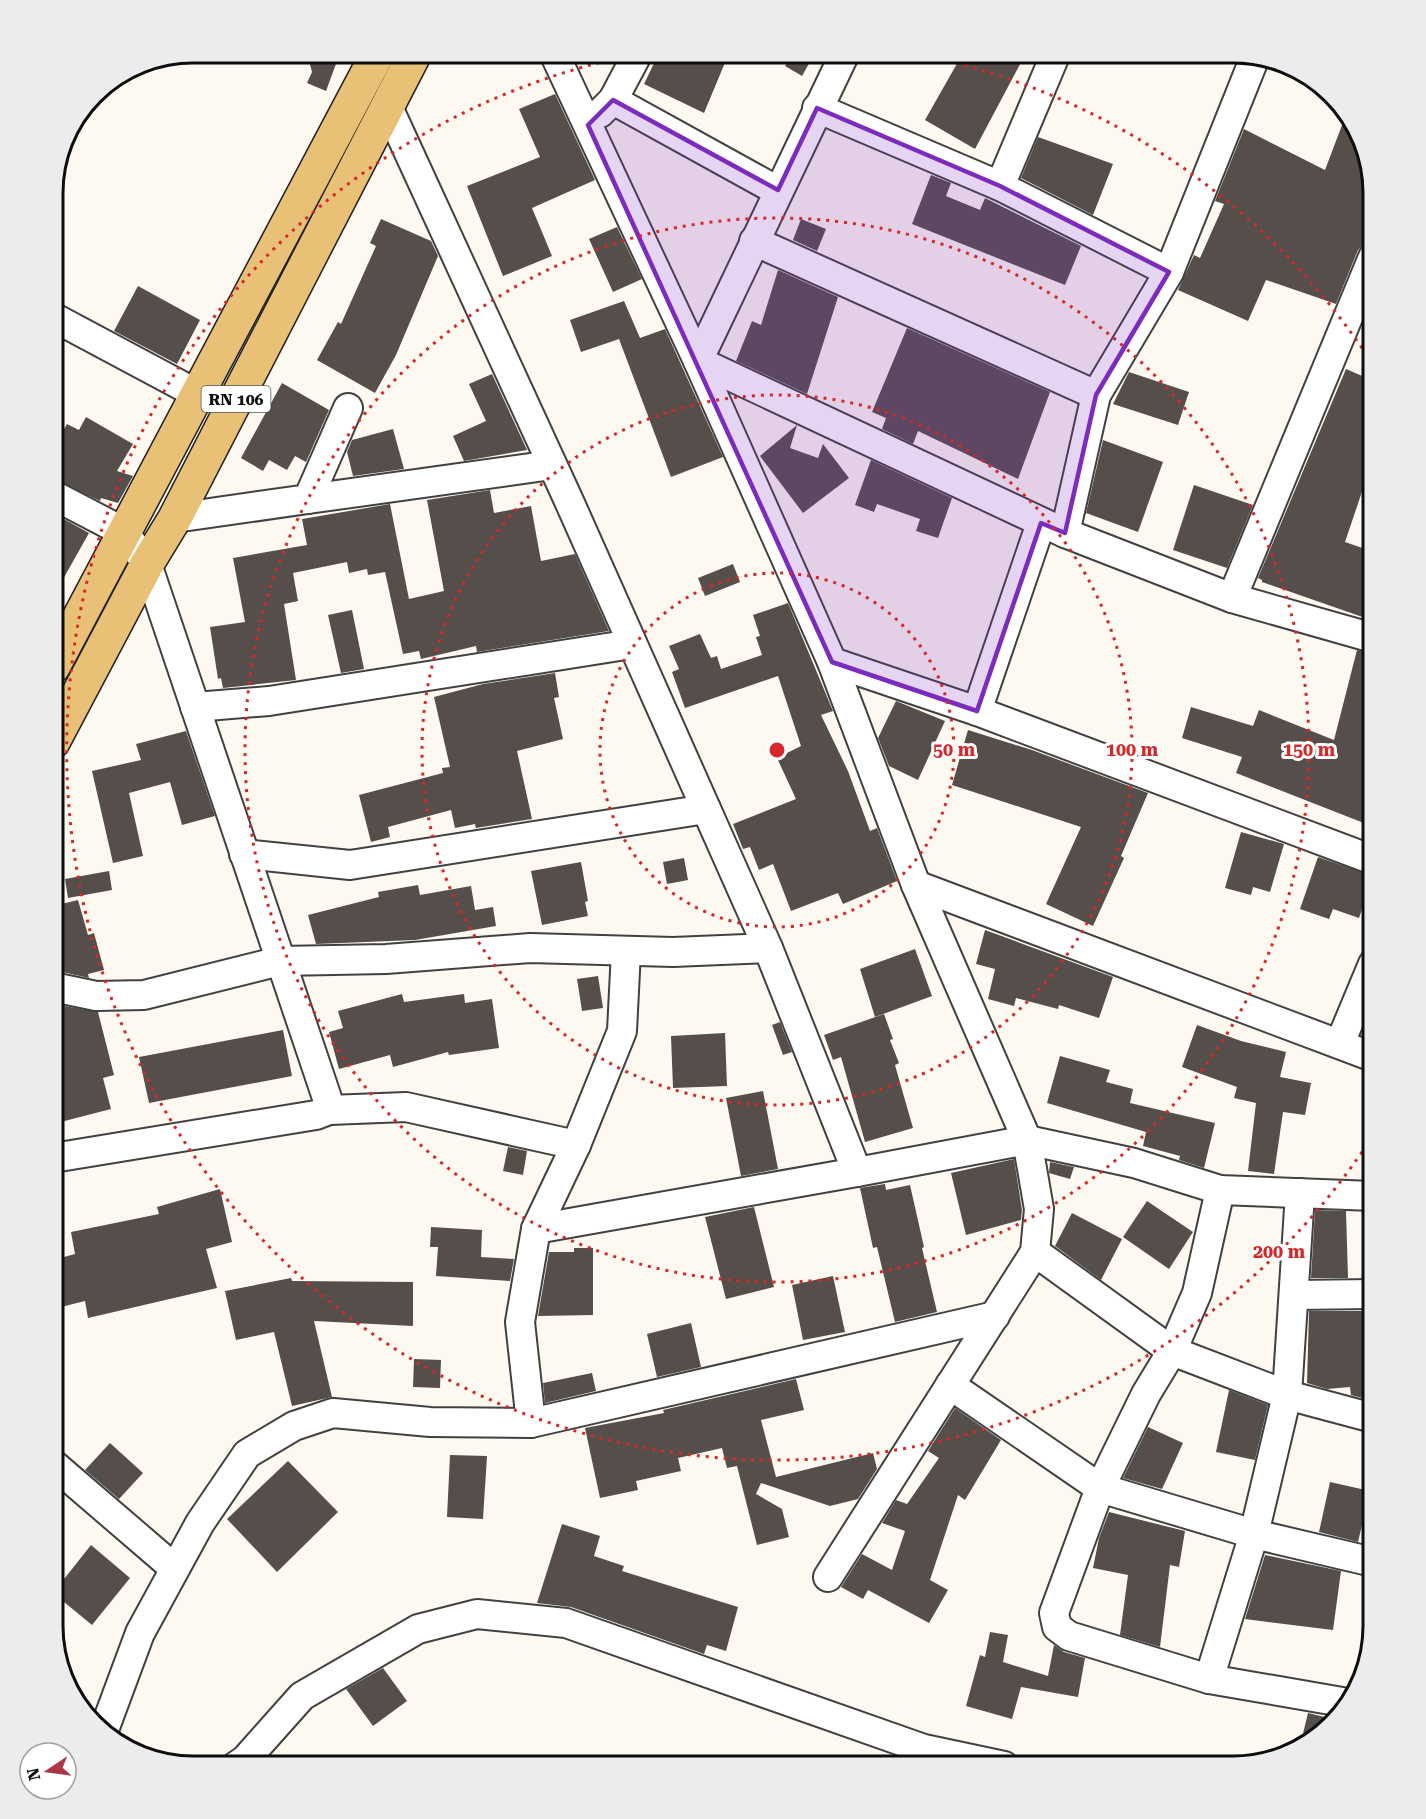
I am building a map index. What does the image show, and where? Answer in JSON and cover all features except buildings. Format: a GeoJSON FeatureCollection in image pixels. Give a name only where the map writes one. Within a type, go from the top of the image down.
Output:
{"type":"FeatureCollection","features":[{"type":"Feature","properties":{"kind":"main road","name":"RN 106"},"geometry":{"type":"LineString","coordinates":[[63,630],[124,532],[199,395],[372,63]]}},
{"type":"Feature","properties":{"kind":"main road","name":"RN 106"},"geometry":{"type":"LineString","coordinates":[[63,723],[147,564],[175,518],[409,63]]}},
{"type":"Feature","properties":{"kind":"street"},"geometry":{"type":"LineString","coordinates":[[559,63],[698,361],[832,662],[916,885],[1027,1140],[1039,1209],[1035,1252],[828,1576]]}},
{"type":"Feature","properties":{"kind":"street"},"geometry":{"type":"LineString","coordinates":[[588,126],[614,100],[633,63]]}},
{"type":"Feature","properties":{"kind":"street"},"geometry":{"type":"LineString","coordinates":[[698,361],[840,63]]}},
{"type":"Feature","properties":{"kind":"street"},"geometry":{"type":"LineString","coordinates":[[1000,186],[1052,63]]}},
{"type":"Feature","properties":{"kind":"street"},"geometry":{"type":"LineString","coordinates":[[977,711],[1053,528],[1096,395],[1169,272],[1252,64]]}},
{"type":"Feature","properties":{"kind":"street"},"geometry":{"type":"LineString","coordinates":[[614,100],[777,192]]}},
{"type":"Feature","properties":{"kind":"street"},"geometry":{"type":"LineString","coordinates":[[387,105],[552,465],[768,948],[857,1172]]}},
{"type":"Feature","properties":{"kind":"street"},"geometry":{"type":"LineString","coordinates":[[817,108],[1000,186],[1169,272]]}},
{"type":"Feature","properties":{"kind":"street"},"geometry":{"type":"LineString","coordinates":[[754,241],[1096,395]]}},
{"type":"Feature","properties":{"kind":"street"},"geometry":{"type":"LineString","coordinates":[[1232,598],[1363,283]]}},
{"type":"Feature","properties":{"kind":"street"},"geometry":{"type":"LineString","coordinates":[[63,322],[199,395]]}},
{"type":"Feature","properties":{"kind":"street"},"geometry":{"type":"LineString","coordinates":[[698,361],[1053,528],[1232,598],[1363,635]]}},
{"type":"Feature","properties":{"kind":"street"},"geometry":{"type":"LineString","coordinates":[[308,499],[348,408]]}},
{"type":"Feature","properties":{"kind":"street"},"geometry":{"type":"LineString","coordinates":[[175,518],[552,465]]}},
{"type":"Feature","properties":{"kind":"street"},"geometry":{"type":"LineString","coordinates":[[63,500],[124,532],[147,564],[327,1098],[328,1110]]}},
{"type":"Feature","properties":{"kind":"street"},"geometry":{"type":"LineString","coordinates":[[195,707],[269,701],[632,644]]}},
{"type":"Feature","properties":{"kind":"street"},"geometry":{"type":"LineString","coordinates":[[832,662],[977,711],[1363,856]]}},
{"type":"Feature","properties":{"kind":"street"},"geometry":{"type":"LineString","coordinates":[[244,854],[350,865],[706,809]]}},
{"type":"Feature","properties":{"kind":"street"},"geometry":{"type":"LineString","coordinates":[[916,885],[1363,1052]]}},
{"type":"Feature","properties":{"kind":"street"},"geometry":{"type":"LineString","coordinates":[[63,989],[96,996],[144,995],[280,961],[386,959],[530,948],[673,952],[768,948]]}},
{"type":"Feature","properties":{"kind":"street"},"geometry":{"type":"LineString","coordinates":[[531,1423],[520,1322],[536,1229],[576,1145],[621,1031],[626,951]]}},
{"type":"Feature","properties":{"kind":"street"},"geometry":{"type":"LineString","coordinates":[[1341,1043],[1363,990]]}},
{"type":"Feature","properties":{"kind":"street"},"geometry":{"type":"LineString","coordinates":[[63,1156],[316,1115],[328,1110],[406,1107],[576,1145]]}},
{"type":"Feature","properties":{"kind":"street"},"geometry":{"type":"LineString","coordinates":[[536,1229],[1027,1140],[1134,1163],[1220,1190],[1363,1196]]}},
{"type":"Feature","properties":{"kind":"street"},"geometry":{"type":"LineString","coordinates":[[1220,1190],[1197,1293],[1172,1351],[1146,1394],[1100,1488],[1054,1614],[1057,1627],[1069,1636],[1209,1678],[1339,1701]]}},
{"type":"Feature","properties":{"kind":"street"},"geometry":{"type":"LineString","coordinates":[[1209,1678],[1254,1534],[1287,1395],[1300,1193]]}},
{"type":"Feature","properties":{"kind":"street"},"geometry":{"type":"LineString","coordinates":[[1035,1252],[1172,1351],[1287,1395],[1363,1415]]}},
{"type":"Feature","properties":{"kind":"street"},"geometry":{"type":"LineString","coordinates":[[1294,1295],[1363,1294]]}},
{"type":"Feature","properties":{"kind":"street"},"geometry":{"type":"LineString","coordinates":[[106,1723],[140,1633],[200,1523],[248,1454],[294,1426],[333,1413],[430,1422],[531,1423],[995,1316]]}},
{"type":"Feature","properties":{"kind":"street"},"geometry":{"type":"LineString","coordinates":[[950,1385],[1100,1488],[1254,1534],[1363,1559]]}},
{"type":"Feature","properties":{"kind":"street"},"geometry":{"type":"LineString","coordinates":[[63,1473],[174,1568]]}},
{"type":"Feature","properties":{"kind":"street"},"geometry":{"type":"LineString","coordinates":[[246,1756],[302,1696],[418,1629],[477,1614],[566,1623],[924,1749],[955,1756]]}},
{"type":"Feature","properties":{"kind":"highlighted area"},"geometry":{"type":"Polygon","coordinates":[[[613,100],[778,190],[817,108],[1000,186],[1169,272],[1096,395],[1065,533],[1041,523],[977,711],[832,662],[588,125],[613,100]]]}}]}
